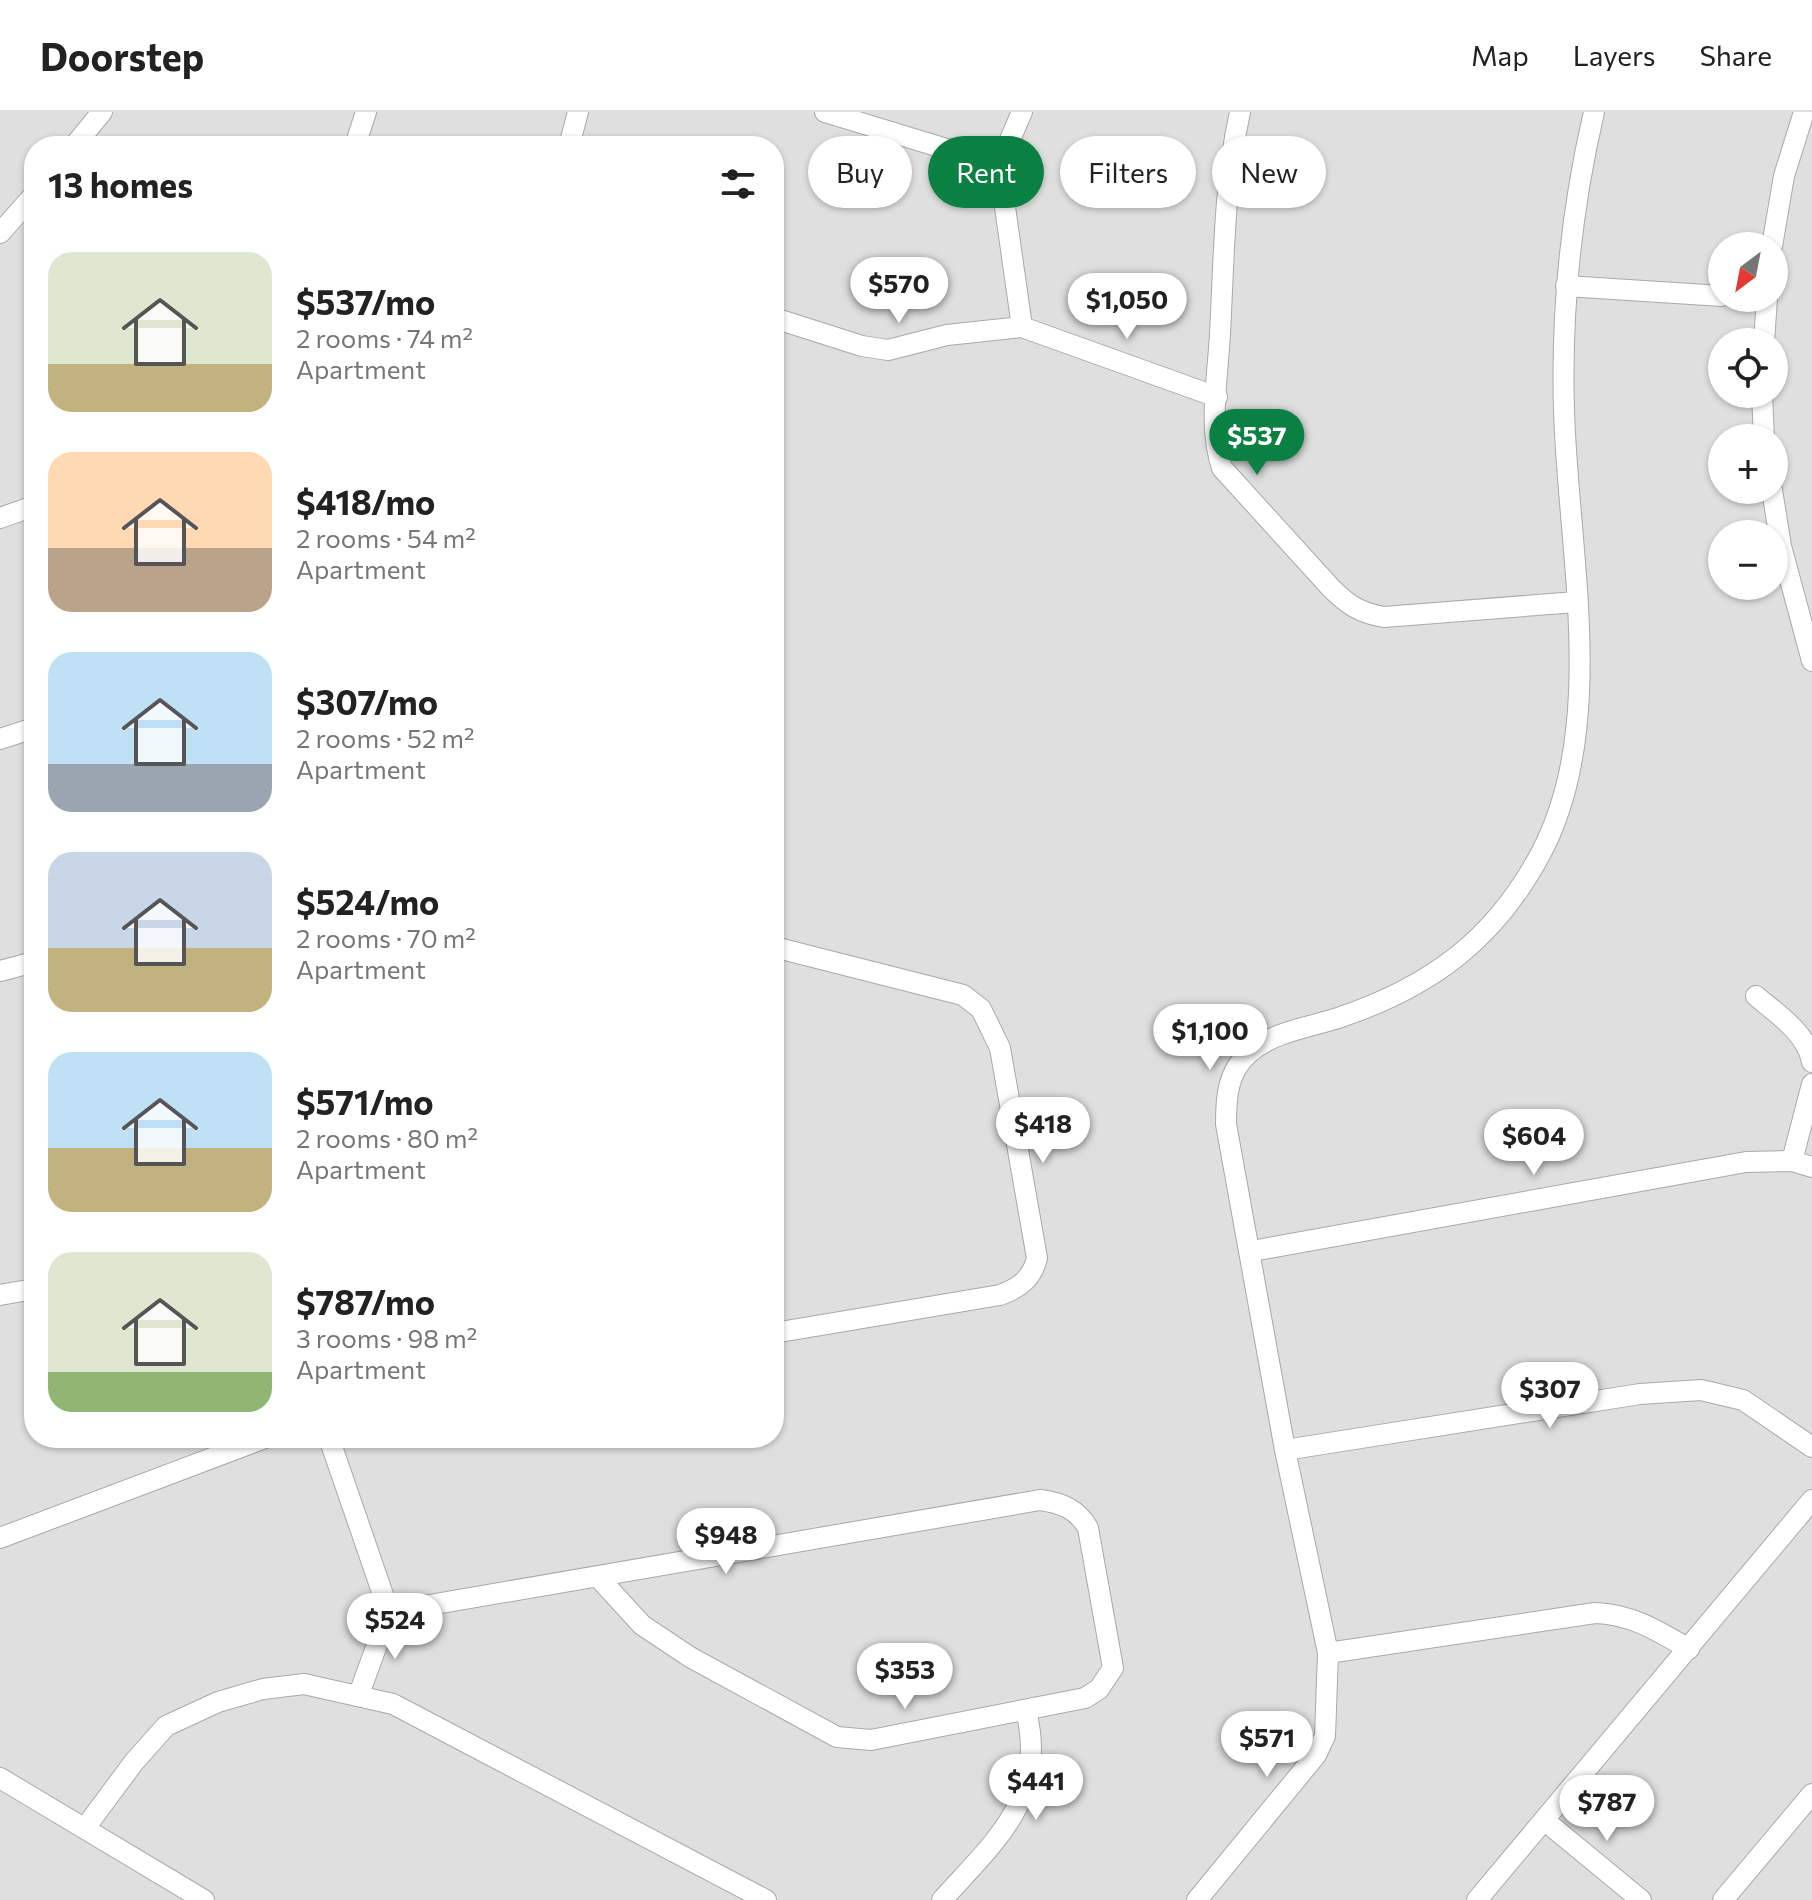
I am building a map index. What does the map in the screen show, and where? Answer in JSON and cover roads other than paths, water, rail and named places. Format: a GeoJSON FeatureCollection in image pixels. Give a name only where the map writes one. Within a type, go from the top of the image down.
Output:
{"type":"FeatureCollection","features":[{"type":"Feature","properties":{"kind":"street"},"geometry":{"type":"LineString","coordinates":[[82,136],[102,112]]}},
{"type":"Feature","properties":{"kind":"street"},"geometry":{"type":"LineString","coordinates":[[358,136],[366,112]]}},
{"type":"Feature","properties":{"kind":"street"},"geometry":{"type":"LineString","coordinates":[[572,136],[578,112]]}},
{"type":"Feature","properties":{"kind":"street"},"geometry":{"type":"LineString","coordinates":[[825,112],[928,143]]}},
{"type":"Feature","properties":{"kind":"street"},"geometry":{"type":"LineString","coordinates":[[1012,136],[1022,112]]}},
{"type":"Feature","properties":{"kind":"street"},"geometry":{"type":"LineString","coordinates":[[1240,112],[1228,202],[1217,397],[1217,453],[1222,468],[1350,606],[1384,617],[1576,602]]}},
{"type":"Feature","properties":{"kind":"street"},"geometry":{"type":"LineString","coordinates":[[1197,1900],[1316,1755],[1325,1736],[1328,1653],[1285,1450],[1252,1251],[1226,1124],[1226,1096],[1234,1071],[1250,1051],[1277,1037],[1381,1004],[1454,962],[1494,921],[1541,851],[1573,765],[1577,738],[1576,602],[1565,433],[1566,286],[1578,183],[1594,112]]}},
{"type":"Feature","properties":{"kind":"street"},"geometry":{"type":"LineString","coordinates":[[1774,232],[1784,176],[1804,112]]}},
{"type":"Feature","properties":{"kind":"street"},"geometry":{"type":"LineString","coordinates":[[0,233],[24,206]]}},
{"type":"Feature","properties":{"kind":"street"},"geometry":{"type":"LineString","coordinates":[[1005,208],[1022,327]]}},
{"type":"Feature","properties":{"kind":"street"},"geometry":{"type":"LineString","coordinates":[[1566,286],[1708,295]]}},
{"type":"Feature","properties":{"kind":"street"},"geometry":{"type":"LineString","coordinates":[[784,321],[862,346],[888,350],[947,335],[1022,327],[1217,397]]}},
{"type":"Feature","properties":{"kind":"street"},"geometry":{"type":"LineString","coordinates":[[1774,504],[1781,546],[1812,661]]}},
{"type":"Feature","properties":{"kind":"street"},"geometry":{"type":"LineString","coordinates":[[0,518],[24,510]]}},
{"type":"Feature","properties":{"kind":"street"},"geometry":{"type":"LineString","coordinates":[[0,739],[24,731]]}},
{"type":"Feature","properties":{"kind":"street"},"geometry":{"type":"LineString","coordinates":[[784,950],[963,995],[981,1009],[1000,1048],[1037,1258],[1027,1280],[1016,1289],[1000,1295],[784,1331]]}},
{"type":"Feature","properties":{"kind":"street"},"geometry":{"type":"LineString","coordinates":[[0,971],[24,965]]}},
{"type":"Feature","properties":{"kind":"street"},"geometry":{"type":"LineString","coordinates":[[1756,996],[1794,1029],[1810,1050],[1812,1062]]}},
{"type":"Feature","properties":{"kind":"street"},"geometry":{"type":"LineString","coordinates":[[1792,1161],[1812,1084]]}},
{"type":"Feature","properties":{"kind":"street"},"geometry":{"type":"LineString","coordinates":[[1252,1251],[1696,1169],[1767,1159],[1792,1161],[1812,1167]]}},
{"type":"Feature","properties":{"kind":"street"},"geometry":{"type":"LineString","coordinates":[[0,1295],[24,1291]]}},
{"type":"Feature","properties":{"kind":"street"},"geometry":{"type":"LineString","coordinates":[[1285,1450],[1640,1394],[1701,1390],[1743,1400],[1812,1447]]}},
{"type":"Feature","properties":{"kind":"street"},"geometry":{"type":"LineString","coordinates":[[0,1538],[238,1448]]}},
{"type":"Feature","properties":{"kind":"street"},"geometry":{"type":"LineString","coordinates":[[332,1448],[389,1612],[359,1694]]}},
{"type":"Feature","properties":{"kind":"street"},"geometry":{"type":"LineString","coordinates":[[1477,1900],[1812,1500]]}},
{"type":"Feature","properties":{"kind":"street"},"geometry":{"type":"LineString","coordinates":[[389,1612],[1000,1505],[1053,1502],[1074,1511],[1088,1528],[1113,1668],[1099,1689],[1085,1698],[871,1740],[837,1737],[665,1642],[618,1602],[598,1577]]}},
{"type":"Feature","properties":{"kind":"street"},"geometry":{"type":"LineString","coordinates":[[1328,1653],[1595,1613],[1638,1620],[1689,1649]]}},
{"type":"Feature","properties":{"kind":"street"},"geometry":{"type":"LineString","coordinates":[[85,1828],[154,1738],[183,1718],[218,1702],[263,1689],[304,1684],[393,1704],[766,1900]]}},
{"type":"Feature","properties":{"kind":"street"},"geometry":{"type":"LineString","coordinates":[[942,1900],[1005,1829],[1024,1800],[1033,1736],[1026,1711]]}},
{"type":"Feature","properties":{"kind":"street"},"geometry":{"type":"LineString","coordinates":[[0,1778],[204,1900]]}},
{"type":"Feature","properties":{"kind":"street"},"geometry":{"type":"LineString","coordinates":[[1723,1900],[1812,1794]]}},
{"type":"Feature","properties":{"kind":"street"},"geometry":{"type":"LineString","coordinates":[[1544,1820],[1641,1900]]}}]}
